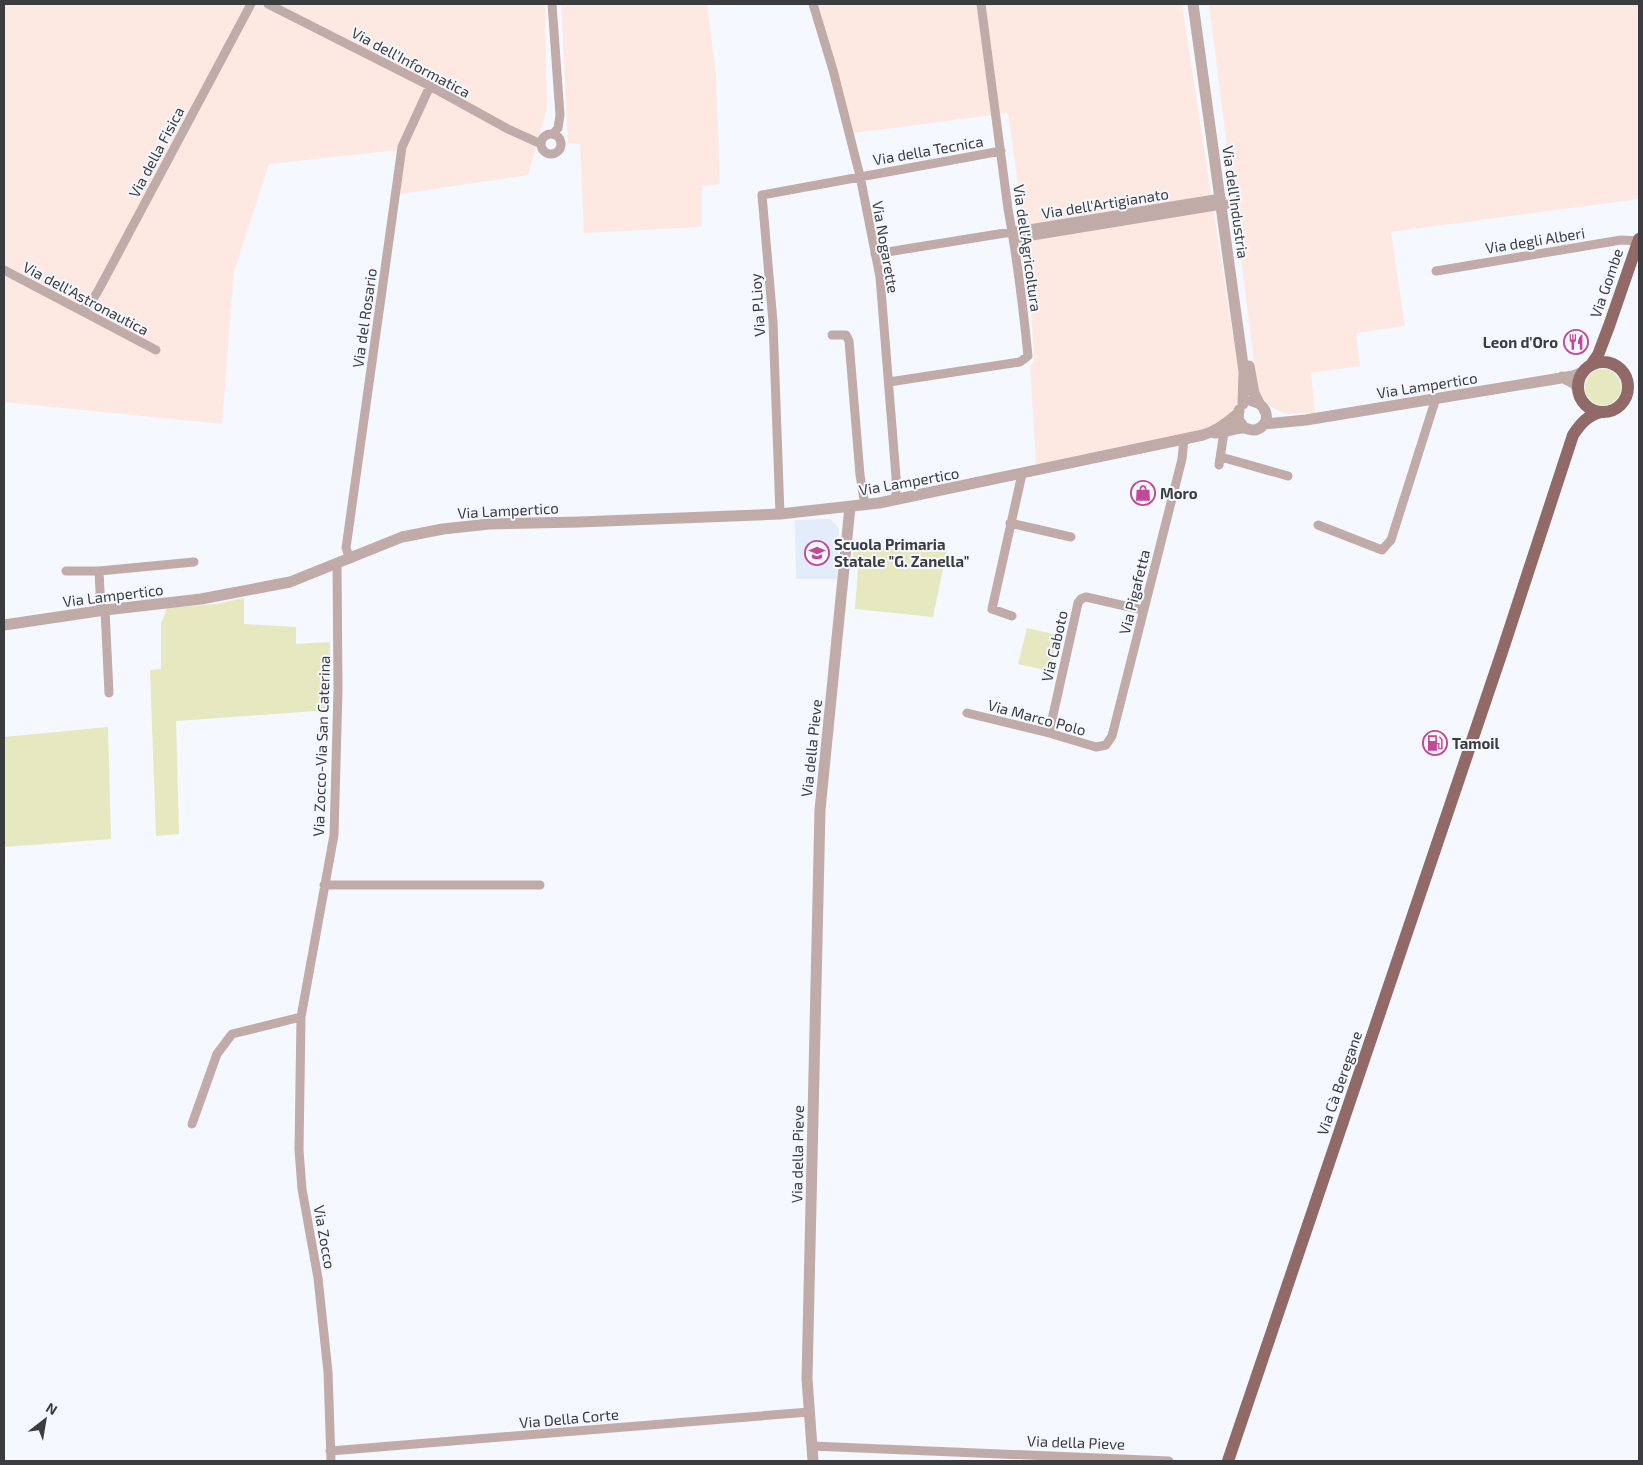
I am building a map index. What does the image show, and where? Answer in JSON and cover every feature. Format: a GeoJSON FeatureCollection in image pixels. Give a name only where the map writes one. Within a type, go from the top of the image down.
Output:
{"type":"FeatureCollection","features":[{"type":"Feature","properties":{"kind":"main road","name":"Via Gombe"},"geometry":{"type":"LineString","coordinates":[[1587,368],[1598,355],[1639,241]]}},
{"type":"Feature","properties":{"kind":"main road"},"geometry":{"type":"LineString","coordinates":[[1573,435],[1591,415],[1615,409],[1626,399],[1628,385],[1624,372],[1610,351],[1608,342],[1609,326]]}},
{"type":"Feature","properties":{"kind":"main road"},"geometry":{"type":"LineString","coordinates":[[1573,435],[1581,404],[1579,394],[1580,377],[1587,368],[1605,362],[1612,363],[1624,372]]}},
{"type":"Feature","properties":{"kind":"main road"},"geometry":{"type":"LineString","coordinates":[[1579,394],[1588,408],[1601,412]]}},
{"type":"Feature","properties":{"kind":"main road","name":"Via Cà Beregane"},"geometry":{"type":"LineString","coordinates":[[1228,1461],[1481,714],[1573,435]]}},
{"type":"Feature","properties":{"kind":"street","name":"Via della Fisica"},"geometry":{"type":"LineString","coordinates":[[82,310],[90,304],[98,292],[251,4]]}},
{"type":"Feature","properties":{"kind":"street","name":"Via dell'Informatica"},"geometry":{"type":"LineString","coordinates":[[268,4],[430,86],[508,129],[541,144]]}},
{"type":"Feature","properties":{"kind":"street"},"geometry":{"type":"LineString","coordinates":[[552,4],[560,115],[558,128],[554,133],[544,136],[541,144],[543,150],[549,154],[558,152],[562,143],[554,133]]}},
{"type":"Feature","properties":{"kind":"street","name":"Via Nogarette"},"geometry":{"type":"LineString","coordinates":[[812,4],[833,70],[860,176],[880,277],[896,477],[896,500]]}},
{"type":"Feature","properties":{"kind":"street","name":"Via dell'Agricoltura"},"geometry":{"type":"LineString","coordinates":[[889,382],[1020,362],[1028,356],[981,4]]}},
{"type":"Feature","properties":{"kind":"street","name":"Via dell'Industria"},"geometry":{"type":"LineString","coordinates":[[1193,4],[1250,371],[1254,393],[1262,407]]}},
{"type":"Feature","properties":{"kind":"street","name":"Via dell'Industria"},"geometry":{"type":"LineString","coordinates":[[1199,4],[1244,372],[1240,409]]}},
{"type":"Feature","properties":{"kind":"street","name":"Via del Rosario"},"geometry":{"type":"LineString","coordinates":[[350,559],[346,548],[402,148],[430,86]]}},
{"type":"Feature","properties":{"kind":"street","name":"Via della Tecnica"},"geometry":{"type":"LineString","coordinates":[[860,176],[1001,152]]}},
{"type":"Feature","properties":{"kind":"street","name":"Via P.Lioy"},"geometry":{"type":"LineString","coordinates":[[780,514],[773,322],[762,195],[860,176]]}},
{"type":"Feature","properties":{"kind":"street","name":"Via dell'Artigianato"},"geometry":{"type":"LineString","coordinates":[[875,254],[1013,236],[1224,201]]}},
{"type":"Feature","properties":{"kind":"street","name":"Via degli Alberi"},"geometry":{"type":"LineString","coordinates":[[1436,271],[1621,240],[1639,241]]}},
{"type":"Feature","properties":{"kind":"street","name":"Via dell'Astronautica"},"geometry":{"type":"LineString","coordinates":[[4,270],[156,350]]}},
{"type":"Feature","properties":{"kind":"street"},"geometry":{"type":"LineString","coordinates":[[832,335],[844,334],[848,337],[849,341],[860,474],[866,505]]}},
{"type":"Feature","properties":{"kind":"street","name":"Via Lampertico"},"geometry":{"type":"LineString","coordinates":[[4,625],[255,590],[290,582],[402,537],[443,529],[489,524],[780,514],[866,505],[1212,433],[1244,428],[1253,430],[1264,424],[1296,421],[1573,376],[1587,368]]}},
{"type":"Feature","properties":{"kind":"street"},"geometry":{"type":"LineString","coordinates":[[1562,377],[1575,384],[1579,394]]}},
{"type":"Feature","properties":{"kind":"street"},"geometry":{"type":"LineString","coordinates":[[1318,525],[1382,550],[1386,548],[1391,540],[1436,398]]}},
{"type":"Feature","properties":{"kind":"street","name":"Via Lampertico"},"geometry":{"type":"LineString","coordinates":[[1212,433],[1224,425],[1250,401],[1262,407],[1272,416],[1296,421]]}},
{"type":"Feature","properties":{"kind":"street"},"geometry":{"type":"LineString","coordinates":[[1262,407],[1267,416],[1264,424]]}},
{"type":"Feature","properties":{"kind":"street"},"geometry":{"type":"LineString","coordinates":[[1240,409],[1240,423],[1244,428]]}},
{"type":"Feature","properties":{"kind":"street"},"geometry":{"type":"LineString","coordinates":[[1224,432],[1220,461],[1288,476]]}},
{"type":"Feature","properties":{"kind":"street","name":"Via Pigafetta"},"geometry":{"type":"LineString","coordinates":[[1100,747],[1106,744],[1112,736],[1182,459],[1184,439]]}},
{"type":"Feature","properties":{"kind":"street"},"geometry":{"type":"LineString","coordinates":[[1012,616],[992,609],[1022,474]]}},
{"type":"Feature","properties":{"kind":"street","name":"Via della Pieve"},"geometry":{"type":"LineString","coordinates":[[850,506],[820,810],[807,1369],[812,1446],[1167,1461]]}},
{"type":"Feature","properties":{"kind":"street"},"geometry":{"type":"LineString","coordinates":[[1010,523],[1071,537]]}},
{"type":"Feature","properties":{"kind":"street"},"geometry":{"type":"LineString","coordinates":[[66,571],[99,572],[194,562]]}},
{"type":"Feature","properties":{"kind":"street","name":"Via Zocco-Via San Caterina"},"geometry":{"type":"LineString","coordinates":[[300,1017],[334,826],[338,690],[337,563]]}},
{"type":"Feature","properties":{"kind":"street"},"geometry":{"type":"LineString","coordinates":[[99,572],[109,693]]}},
{"type":"Feature","properties":{"kind":"street","name":"Via Caboto"},"geometry":{"type":"LineString","coordinates":[[1049,733],[1078,603],[1082,598],[1086,597],[1143,610]]}},
{"type":"Feature","properties":{"kind":"street","name":"Via Marco Polo"},"geometry":{"type":"LineString","coordinates":[[967,713],[1100,747]]}},
{"type":"Feature","properties":{"kind":"street"},"geometry":{"type":"LineString","coordinates":[[324,886],[540,884]]}},
{"type":"Feature","properties":{"kind":"street"},"geometry":{"type":"LineString","coordinates":[[192,1124],[217,1054],[232,1034],[300,1017]]}},
{"type":"Feature","properties":{"kind":"street","name":"Via Zocco"},"geometry":{"type":"LineString","coordinates":[[300,1017],[299,1150],[302,1188],[318,1278],[328,1372],[331,1461]]}},
{"type":"Feature","properties":{"kind":"street","name":"Via Della Corte"},"geometry":{"type":"LineString","coordinates":[[330,1451],[809,1412]]}},
{"type":"Feature","properties":{"kind":"street"},"geometry":{"type":"LineString","coordinates":[[812,1446],[813,1461]]}},
{"type":"Feature","properties":{"kind":"shaded area"},"geometry":{"type":"Polygon","coordinates":[[[4,4],[545,4],[547,109],[528,175],[394,195],[399,150],[269,164],[234,272],[222,424],[4,402],[4,4]]]}},
{"type":"Feature","properties":{"kind":"shaded area"},"geometry":{"type":"Polygon","coordinates":[[[561,4],[707,4],[716,74],[720,184],[702,186],[702,227],[584,233],[580,144],[568,143],[561,4]]]}},
{"type":"Feature","properties":{"kind":"shaded area"},"geometry":{"type":"Polygon","coordinates":[[[815,4],[1182,4],[1238,370],[1239,399],[1226,420],[1208,429],[1036,465],[1030,366],[1034,362],[1028,258],[1008,113],[854,133],[815,4]]]}},
{"type":"Feature","properties":{"kind":"shaded area"},"geometry":{"type":"Polygon","coordinates":[[[1209,4],[1639,4],[1639,199],[1391,232],[1405,326],[1356,333],[1360,366],[1311,373],[1315,413],[1286,414],[1273,408],[1265,401],[1260,393],[1255,370],[1209,4]]]}},
{"type":"Feature","properties":{"kind":"shaded area","name":"Scuola Primaria Statale \"G. Zanella\""},"geometry":{"type":"Polygon","coordinates":[[[830,519],[839,528],[837,579],[796,579],[795,520],[830,519]]]}},
{"type":"Feature","properties":{"kind":"green space"},"geometry":{"type":"Polygon","coordinates":[[[1603,369],[1610,370],[1616,374],[1620,380],[1620,394],[1616,400],[1610,404],[1603,405],[1596,404],[1590,400],[1586,394],[1585,387],[1586,380],[1590,374],[1596,370],[1603,369]]]}},
{"type":"Feature","properties":{"kind":"green space"},"geometry":{"type":"Polygon","coordinates":[[[890,547],[947,549],[933,617],[855,609],[858,568],[851,567],[853,552],[890,547]]]}},
{"type":"Feature","properties":{"kind":"green space"},"geometry":{"type":"Polygon","coordinates":[[[244,598],[244,624],[296,627],[296,644],[330,642],[329,710],[176,721],[179,834],[156,836],[150,670],[161,669],[161,623],[167,608],[216,604],[244,598]]]}},
{"type":"Feature","properties":{"kind":"green space"},"geometry":{"type":"Polygon","coordinates":[[[1027,628],[1058,635],[1050,671],[1018,664],[1027,628]]]}},
{"type":"Feature","properties":{"kind":"green space"},"geometry":{"type":"Polygon","coordinates":[[[108,727],[111,839],[4,847],[4,737],[108,727]]]}},
{"type":"Feature","properties":{"kind":"place","name":"Leon d'Oro"},"geometry":{"type":"Point","coordinates":[1576,342]}},
{"type":"Feature","properties":{"kind":"place","name":"Moro"},"geometry":{"type":"Point","coordinates":[1143,493]}},
{"type":"Feature","properties":{"kind":"place","name":"Scuola Primaria Statale \"G. Zanella\""},"geometry":{"type":"Point","coordinates":[817,553]}},
{"type":"Feature","properties":{"kind":"place","name":"Tamoil"},"geometry":{"type":"Point","coordinates":[1435,743]}}]}
